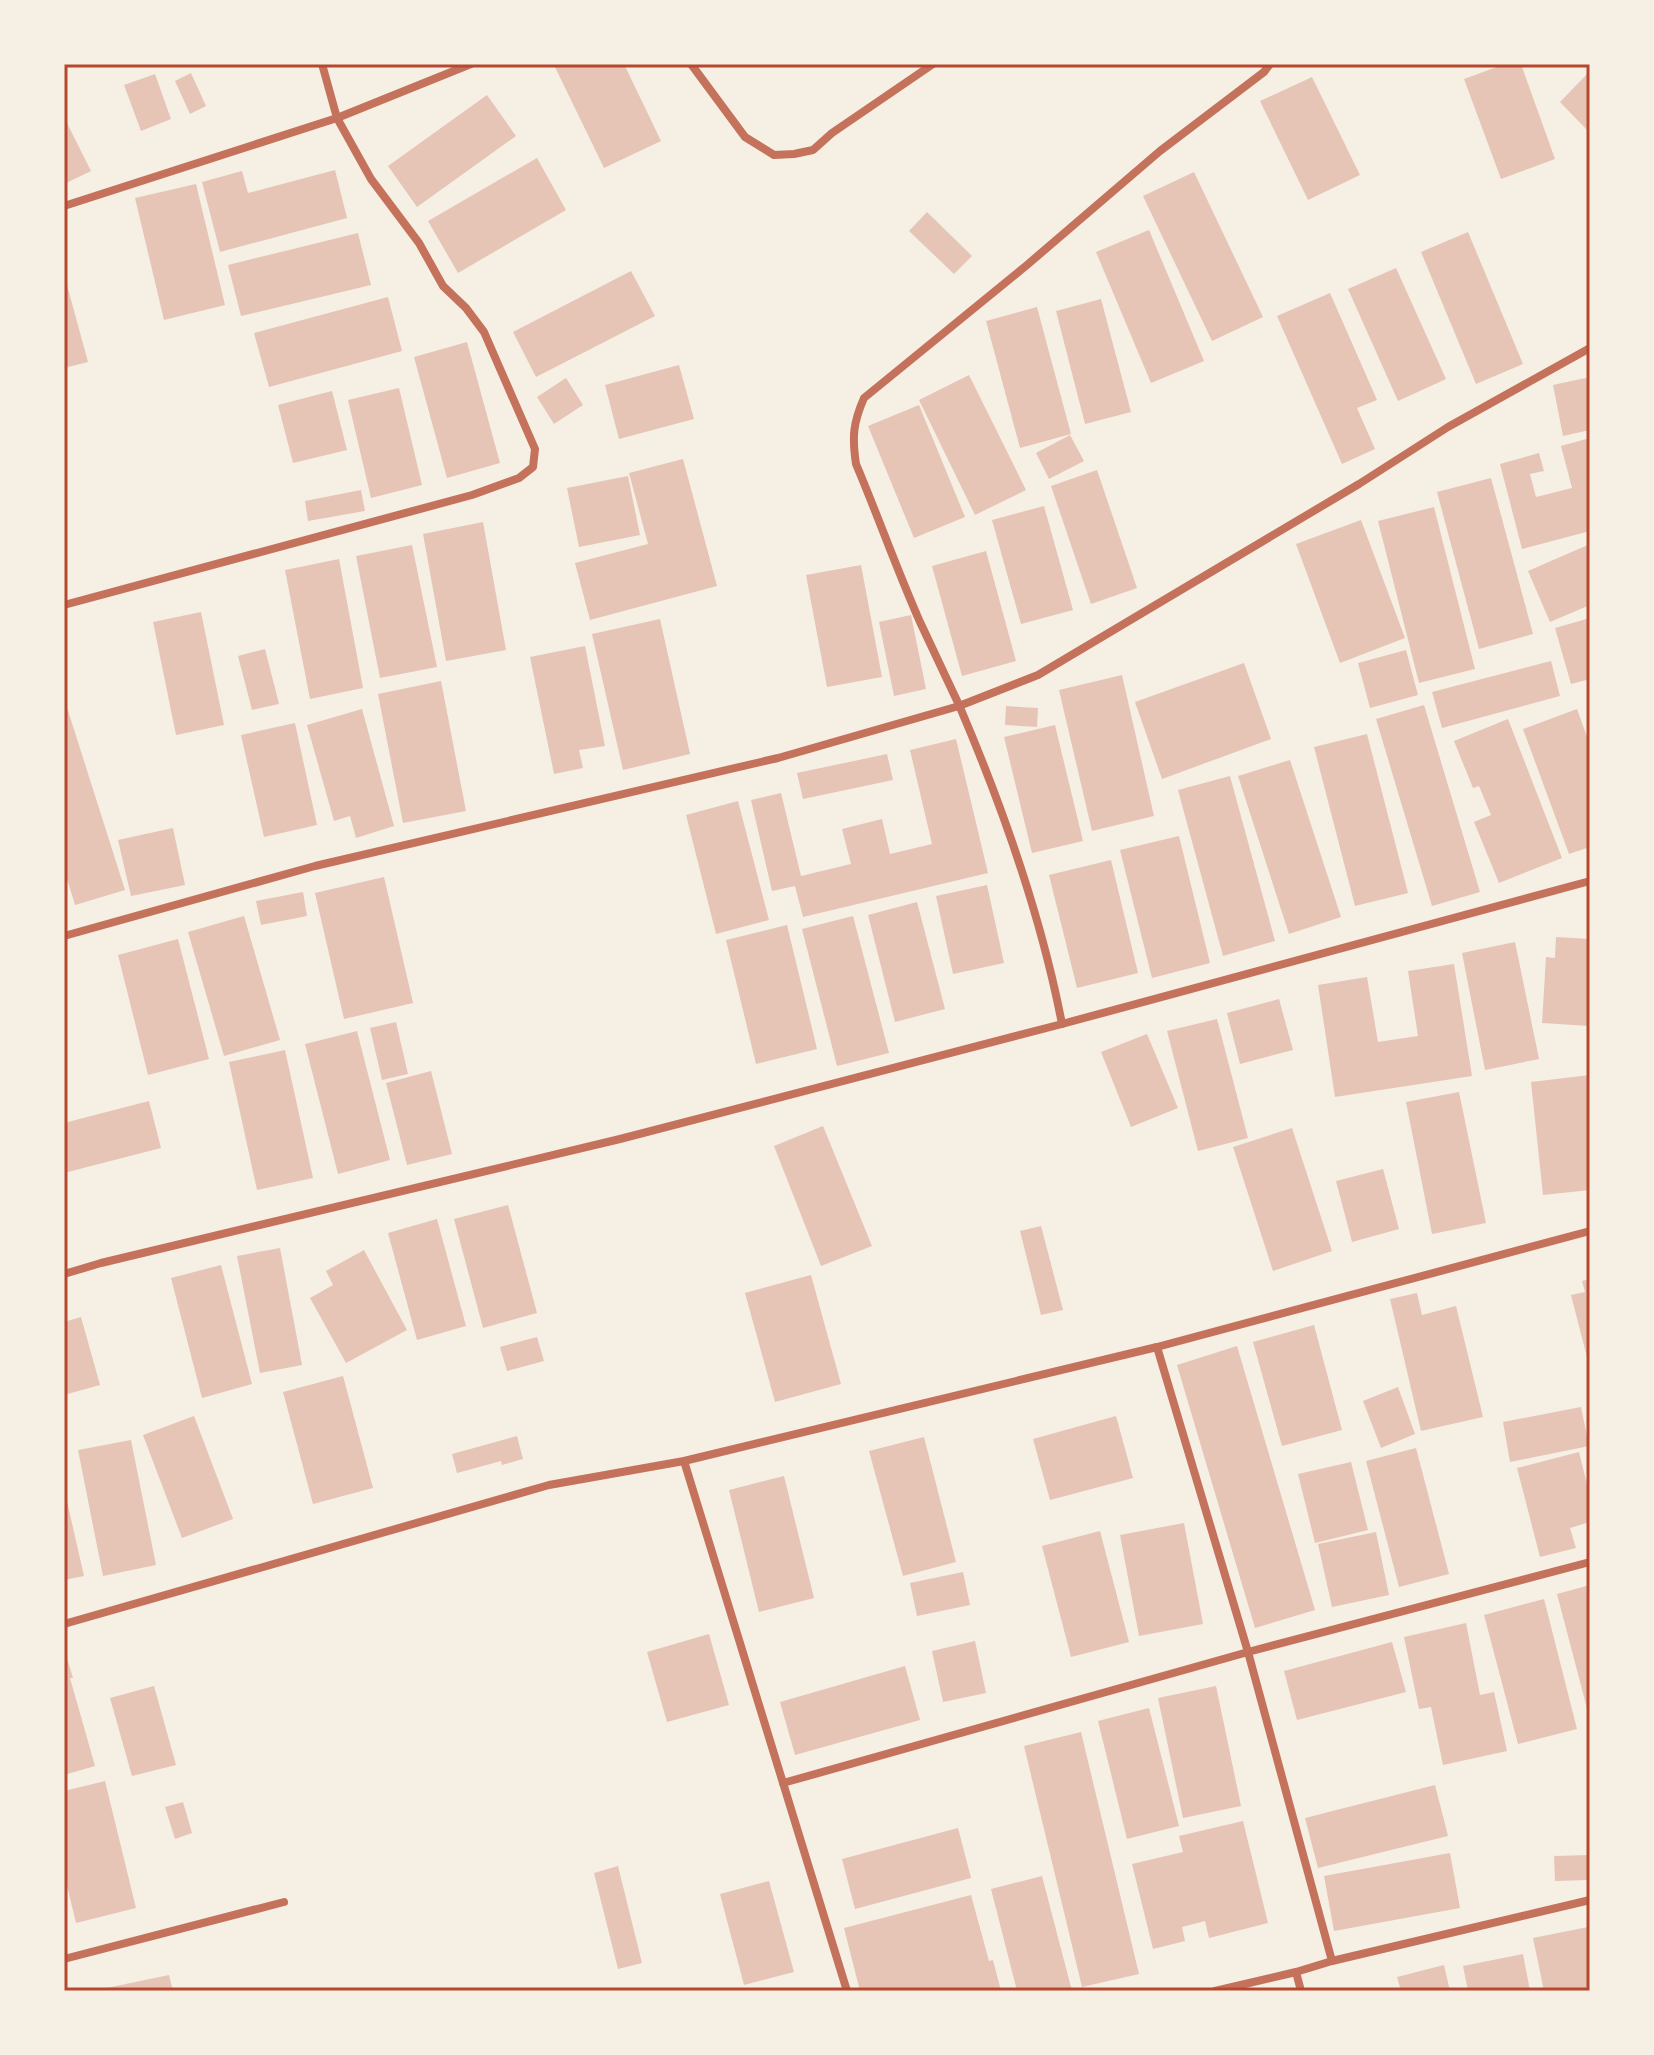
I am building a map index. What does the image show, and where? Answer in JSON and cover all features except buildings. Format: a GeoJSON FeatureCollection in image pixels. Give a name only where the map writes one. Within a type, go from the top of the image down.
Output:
{"type":"FeatureCollection","features":[{"type":"Feature","properties":{"kind":"street"},"geometry":{"type":"LineString","coordinates":[[64,605],[472,495],[519,478],[533,467],[535,449],[484,332],[466,308],[443,286],[419,243],[371,179],[337,118],[322,64]]}},
{"type":"Feature","properties":{"kind":"street"},"geometry":{"type":"LineString","coordinates":[[64,206],[337,118],[471,64]]}},
{"type":"Feature","properties":{"kind":"street"},"geometry":{"type":"LineString","coordinates":[[691,64],[745,137],[774,155],[813,150],[832,133],[933,64]]}},
{"type":"Feature","properties":{"kind":"street"},"geometry":{"type":"LineString","coordinates":[[1062,1024],[1051,966],[994,792],[919,620],[856,464],[853,442],[855,419],[864,398],[1160,151],[1264,72],[1270,64]]}},
{"type":"Feature","properties":{"kind":"street"},"geometry":{"type":"LineString","coordinates":[[64,936],[315,866],[778,758],[959,706],[1038,675],[1359,484],[1448,427],[1590,348]]}},
{"type":"Feature","properties":{"kind":"street"},"geometry":{"type":"LineString","coordinates":[[64,1274],[620,1139],[1062,1024],[1590,881]]}},
{"type":"Feature","properties":{"kind":"street"},"geometry":{"type":"LineString","coordinates":[[64,1624],[549,1485],[684,1461],[1157,1347],[1590,1231]]}},
{"type":"Feature","properties":{"kind":"street"},"geometry":{"type":"LineString","coordinates":[[1157,1347],[1248,1652],[1332,1961]]}},
{"type":"Feature","properties":{"kind":"street"},"geometry":{"type":"LineString","coordinates":[[684,1461],[847,1991]]}},
{"type":"Feature","properties":{"kind":"street"},"geometry":{"type":"LineString","coordinates":[[783,1783],[1248,1652],[1590,1562]]}},
{"type":"Feature","properties":{"kind":"street"},"geometry":{"type":"LineString","coordinates":[[1215,1991],[1590,1900]]}},
{"type":"Feature","properties":{"kind":"street"},"geometry":{"type":"LineString","coordinates":[[64,1959],[284,1902]]}},
{"type":"Feature","properties":{"kind":"street"},"geometry":{"type":"LineString","coordinates":[[1296,1972],[1301,1991]]}}]}
